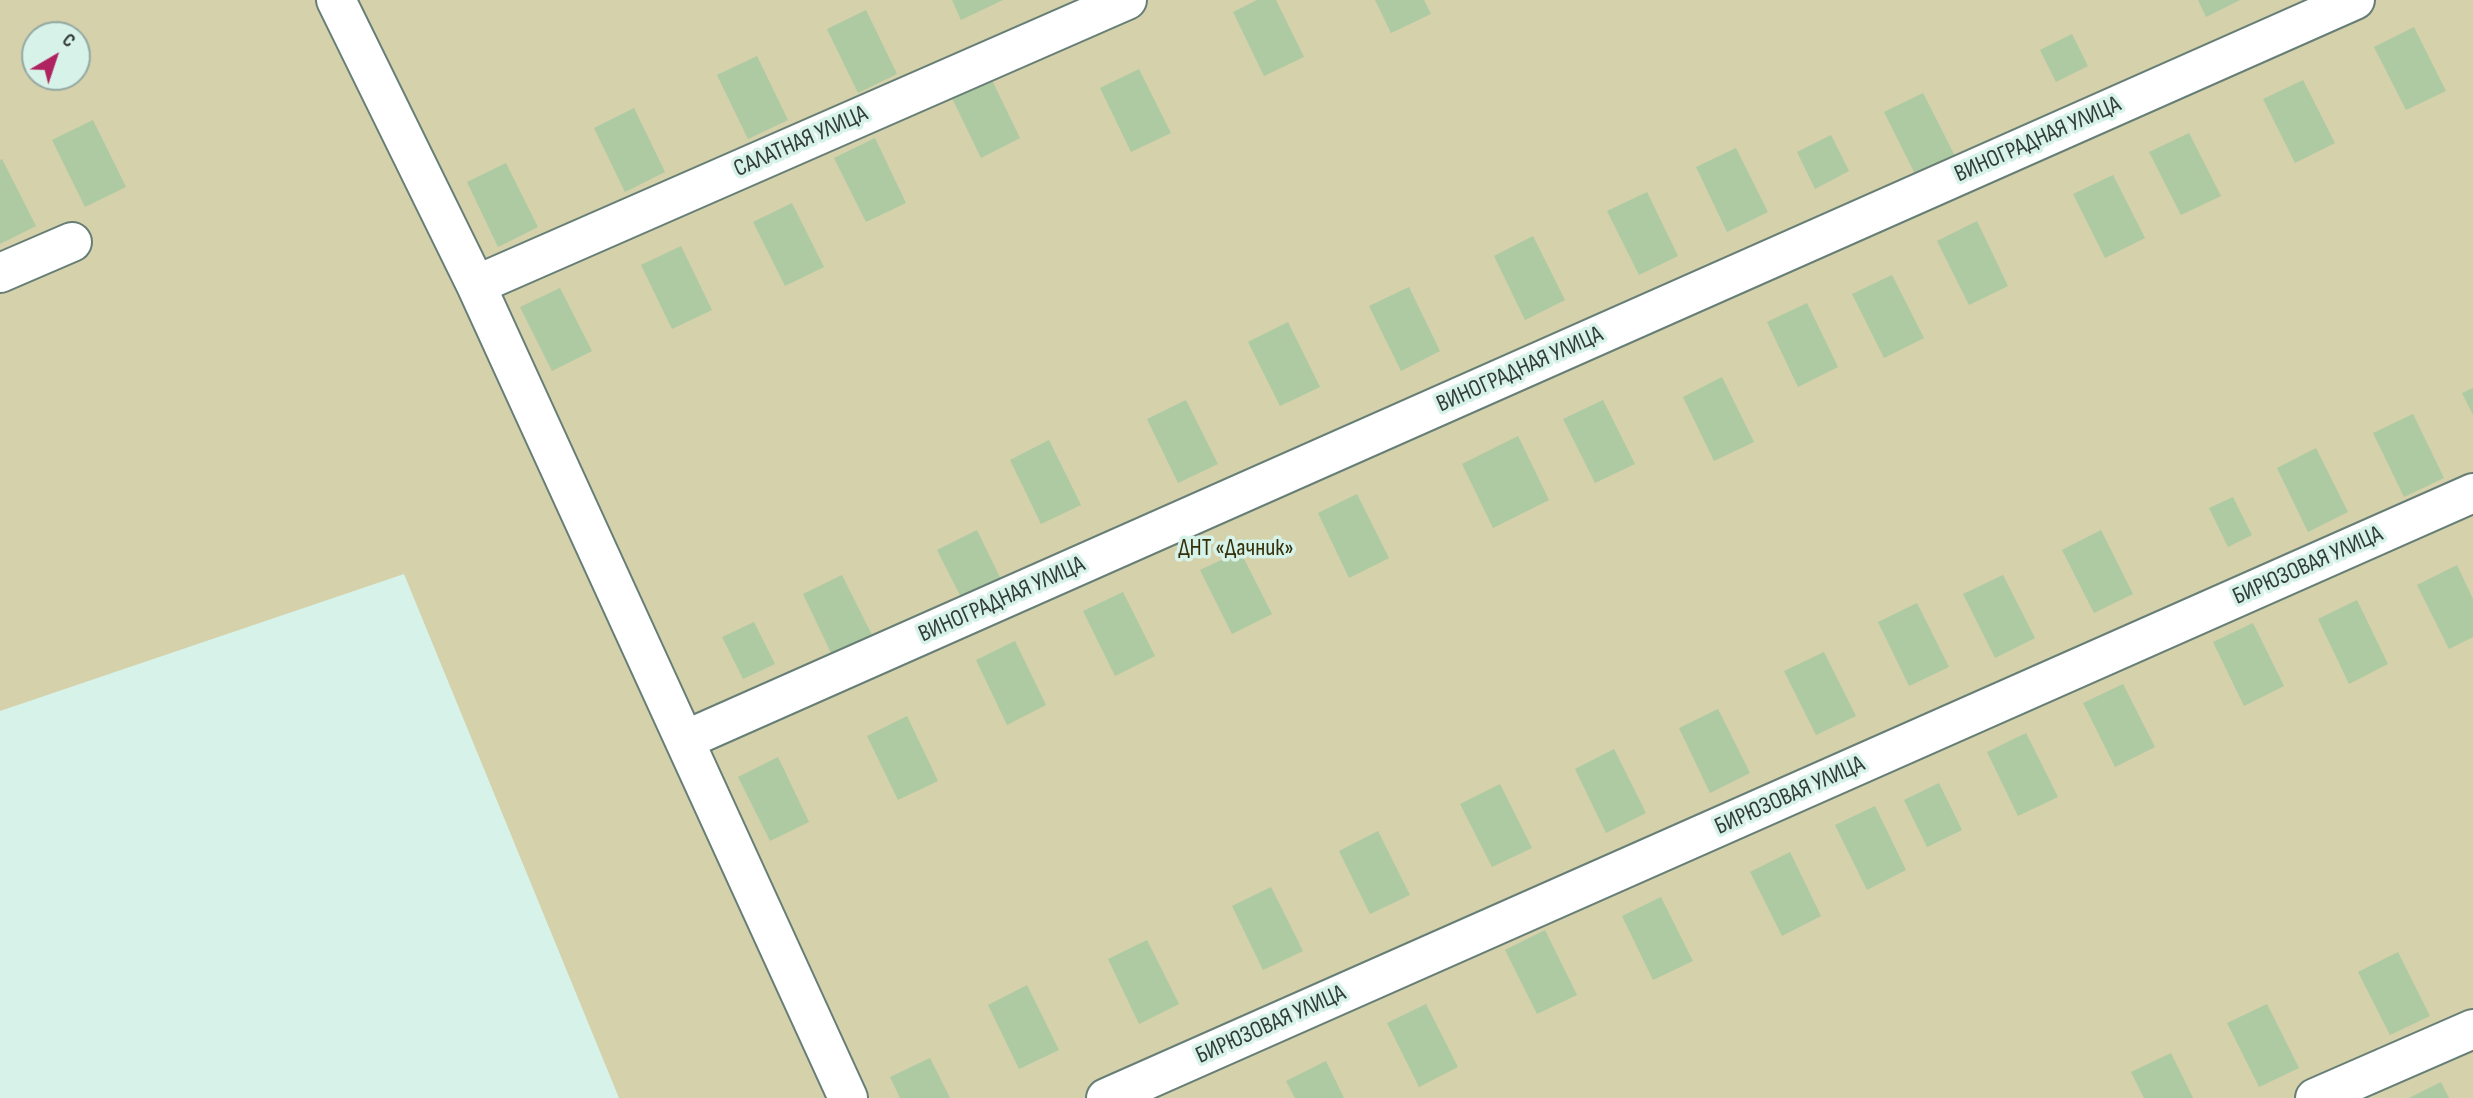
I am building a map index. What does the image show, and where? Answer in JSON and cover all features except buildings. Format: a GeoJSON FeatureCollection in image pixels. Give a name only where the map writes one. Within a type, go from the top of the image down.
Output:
{"type":"FeatureCollection","features":[{"type":"Feature","properties":{"kind":"street"},"geometry":{"type":"LineString","coordinates":[[336,0],[476,285],[848,1098]]}},
{"type":"Feature","properties":{"kind":"street","name":"САЛАТНАЯ УЛИЦА"},"geometry":{"type":"LineString","coordinates":[[476,285],[1127,0]]}},
{"type":"Feature","properties":{"kind":"street","name":"ВИНОГРАДНАЯ УЛИЦА"},"geometry":{"type":"LineString","coordinates":[[685,740],[2355,0]]}},
{"type":"Feature","properties":{"kind":"street"},"geometry":{"type":"LineString","coordinates":[[0,274],[72,242]]}},
{"type":"Feature","properties":{"kind":"street","name":"БИРЮЗОВАЯ УЛИЦА"},"geometry":{"type":"LineString","coordinates":[[1107,1098],[2473,493]]}},
{"type":"Feature","properties":{"kind":"street"},"geometry":{"type":"LineString","coordinates":[[2315,1098],[2473,1029]]}},
{"type":"Feature","properties":{"kind":"green space","name":"ДНТ «Дачник»"},"geometry":{"type":"Polygon","coordinates":[[[0,0],[2473,0],[2473,1098],[619,1098],[404,574],[0,711],[0,0]]]}}]}
